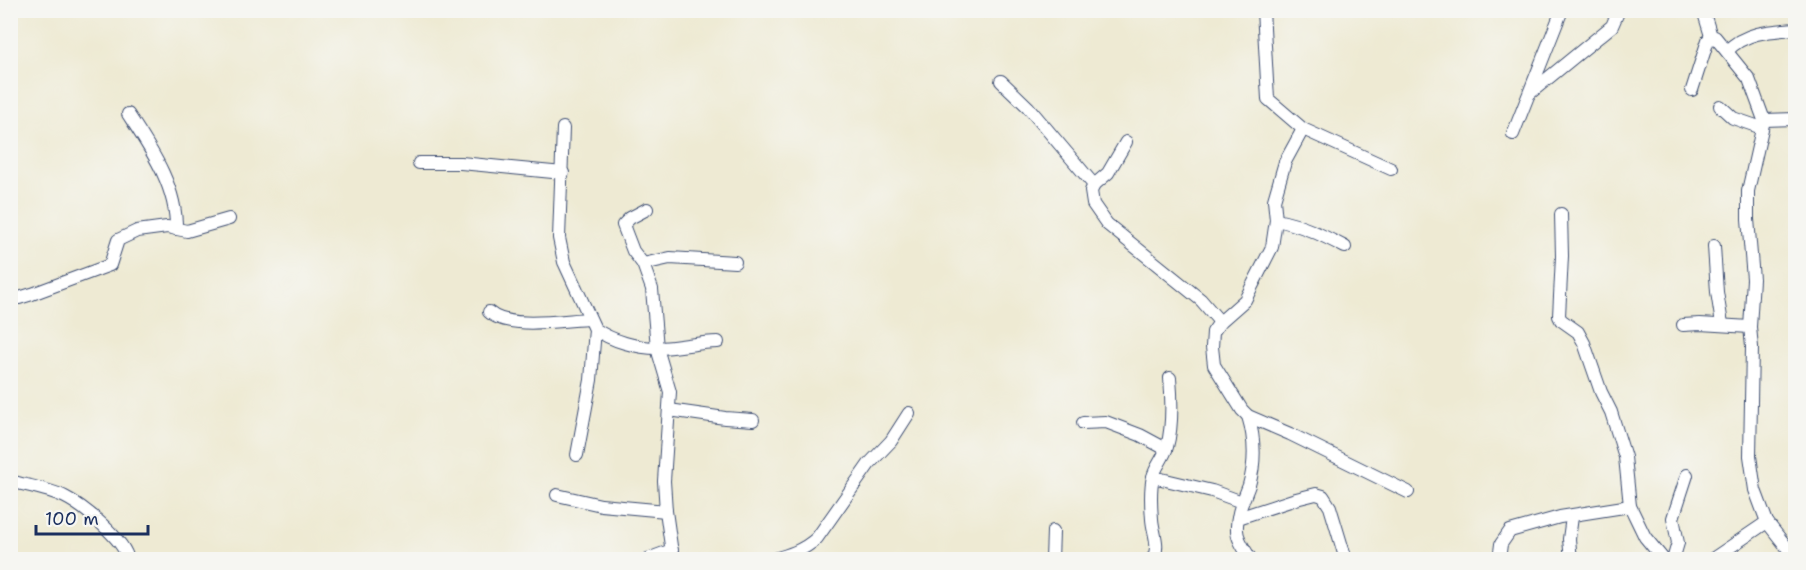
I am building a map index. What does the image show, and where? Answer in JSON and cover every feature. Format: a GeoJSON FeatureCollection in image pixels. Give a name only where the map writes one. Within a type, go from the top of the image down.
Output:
{"type":"FeatureCollection","features":[{"type":"Feature","properties":{"kind":"street"},"geometry":{"type":"LineString","coordinates":[[1263,10],[1268,99],[1303,129],[1391,169]]}},
{"type":"Feature","properties":{"kind":"street"},"geometry":{"type":"LineString","coordinates":[[1513,134],[1562,10]]}},
{"type":"Feature","properties":{"kind":"street"},"geometry":{"type":"LineString","coordinates":[[1529,93],[1612,26],[1619,10]]}},
{"type":"Feature","properties":{"kind":"street"},"geometry":{"type":"LineString","coordinates":[[1692,90],[1704,50],[1711,36],[1703,10]]}},
{"type":"Feature","properties":{"kind":"street"},"geometry":{"type":"LineString","coordinates":[[1727,51],[1741,38],[1796,29]]}},
{"type":"Feature","properties":{"kind":"street"},"geometry":{"type":"LineString","coordinates":[[1711,36],[1715,37],[1749,79],[1763,124],[1748,191],[1753,279],[1749,327],[1752,347],[1750,456],[1755,490],[1767,522],[1796,560]]}},
{"type":"Feature","properties":{"kind":"street"},"geometry":{"type":"LineString","coordinates":[[1000,81],[1034,113],[1094,185]]}},
{"type":"Feature","properties":{"kind":"street"},"geometry":{"type":"LineString","coordinates":[[1720,106],[1733,118],[1763,124],[1796,119]]}},
{"type":"Feature","properties":{"kind":"street"},"geometry":{"type":"LineString","coordinates":[[128,114],[156,158],[177,211],[176,229]]}},
{"type":"Feature","properties":{"kind":"street"},"geometry":{"type":"LineString","coordinates":[[563,128],[559,238],[564,262],[592,324],[605,336],[657,348],[718,342]]}},
{"type":"Feature","properties":{"kind":"street"},"geometry":{"type":"LineString","coordinates":[[1303,129],[1286,162],[1274,200],[1277,210],[1275,236],[1263,267],[1245,300],[1220,322],[1213,332],[1214,365],[1248,416],[1408,492]]}},
{"type":"Feature","properties":{"kind":"street"},"geometry":{"type":"LineString","coordinates":[[1126,142],[1108,173],[1094,185],[1091,191],[1093,204],[1107,224],[1201,300],[1220,322]]}},
{"type":"Feature","properties":{"kind":"street"},"geometry":{"type":"LineString","coordinates":[[419,163],[461,164],[563,173]]}},
{"type":"Feature","properties":{"kind":"street"},"geometry":{"type":"LineString","coordinates":[[645,560],[673,555],[664,481],[669,410],[668,381],[657,348],[652,289],[643,264],[633,251],[624,225],[630,218],[647,209]]}},
{"type":"Feature","properties":{"kind":"street"},"geometry":{"type":"LineString","coordinates":[[1561,214],[1562,256],[1559,316],[1581,335],[1601,392],[1611,412],[1625,457],[1630,506],[1646,537],[1664,560]]}},
{"type":"Feature","properties":{"kind":"street"},"geometry":{"type":"LineString","coordinates":[[10,297],[26,296],[110,265],[118,240],[137,231],[167,227],[187,231],[229,219]]}},
{"type":"Feature","properties":{"kind":"street"},"geometry":{"type":"LineString","coordinates":[[1276,220],[1316,231],[1345,247]]}},
{"type":"Feature","properties":{"kind":"street"},"geometry":{"type":"LineString","coordinates":[[1714,246],[1722,324]]}},
{"type":"Feature","properties":{"kind":"street"},"geometry":{"type":"LineString","coordinates":[[643,264],[670,258],[735,262]]}},
{"type":"Feature","properties":{"kind":"street"},"geometry":{"type":"LineString","coordinates":[[489,312],[498,319],[513,321],[592,324]]}},
{"type":"Feature","properties":{"kind":"street"},"geometry":{"type":"LineString","coordinates":[[577,454],[591,380],[592,324]]}},
{"type":"Feature","properties":{"kind":"street"},"geometry":{"type":"LineString","coordinates":[[1683,325],[1722,324],[1749,327]]}},
{"type":"Feature","properties":{"kind":"street"},"geometry":{"type":"LineString","coordinates":[[1152,560],[1157,545],[1152,521],[1153,477],[1166,448],[1172,410],[1170,378]]}},
{"type":"Feature","properties":{"kind":"street"},"geometry":{"type":"LineString","coordinates":[[669,410],[753,420]]}},
{"type":"Feature","properties":{"kind":"street"},"geometry":{"type":"LineString","coordinates":[[770,560],[796,553],[817,538],[869,464],[891,441],[909,413]]}},
{"type":"Feature","properties":{"kind":"street"},"geometry":{"type":"LineString","coordinates":[[1248,416],[1255,457],[1238,518],[1237,532],[1251,560]]}},
{"type":"Feature","properties":{"kind":"street"},"geometry":{"type":"LineString","coordinates":[[1083,423],[1106,422],[1166,448]]}},
{"type":"Feature","properties":{"kind":"street"},"geometry":{"type":"LineString","coordinates":[[1673,560],[1678,543],[1673,518],[1687,475]]}},
{"type":"Feature","properties":{"kind":"street"},"geometry":{"type":"LineString","coordinates":[[1153,477],[1212,491],[1242,502]]}},
{"type":"Feature","properties":{"kind":"street"},"geometry":{"type":"LineString","coordinates":[[10,481],[65,497],[98,520],[127,552],[128,560]]}},
{"type":"Feature","properties":{"kind":"street"},"geometry":{"type":"LineString","coordinates":[[1238,518],[1316,494],[1323,496],[1330,507],[1346,560]]}},
{"type":"Feature","properties":{"kind":"street"},"geometry":{"type":"LineString","coordinates":[[557,495],[601,505],[666,511]]}},
{"type":"Feature","properties":{"kind":"street"},"geometry":{"type":"LineString","coordinates":[[1498,560],[1501,544],[1510,531],[1531,524],[1630,506]]}},
{"type":"Feature","properties":{"kind":"street"},"geometry":{"type":"LineString","coordinates":[[1571,560],[1569,539],[1572,517]]}},
{"type":"Feature","properties":{"kind":"street"},"geometry":{"type":"LineString","coordinates":[[1711,560],[1767,522]]}},
{"type":"Feature","properties":{"kind":"street"},"geometry":{"type":"LineString","coordinates":[[1052,560],[1053,531]]}}]}
